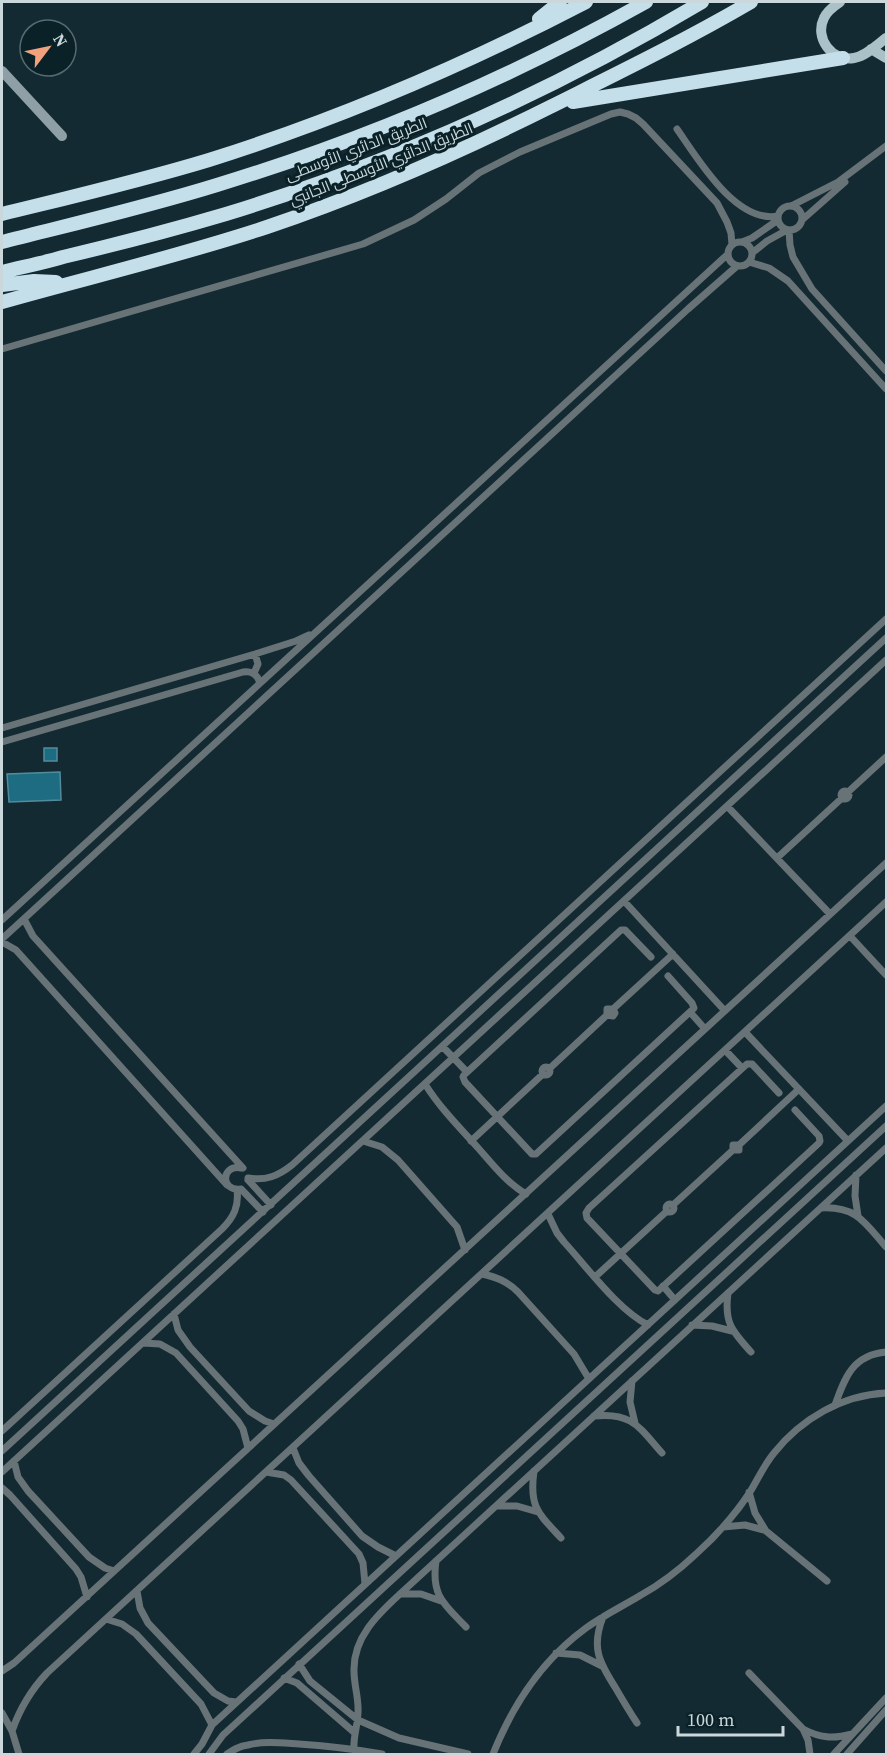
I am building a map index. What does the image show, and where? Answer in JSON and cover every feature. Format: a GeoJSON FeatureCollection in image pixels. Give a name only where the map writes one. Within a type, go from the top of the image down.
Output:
{"type":"FeatureCollection","features":[{"type":"Feature","properties":{"kind":"highway"},"geometry":{"type":"LineString","coordinates":[[513,37],[560,2]]}},
{"type":"Feature","properties":{"kind":"highway"},"geometry":{"type":"LineString","coordinates":[[2,214],[143,179],[280,136],[393,92],[586,2]]}},
{"type":"Feature","properties":{"kind":"highway","name":"الطريق الدائري الأوسطى"},"geometry":{"type":"LineString","coordinates":[[2,242],[183,196],[342,143],[497,78],[646,2]]}},
{"type":"Feature","properties":{"kind":"highway","name":"الطريق الدائري الأوسطى"},"geometry":{"type":"LineString","coordinates":[[2,272],[192,224],[290,193],[364,166],[448,131],[561,79],[702,2]]}},
{"type":"Feature","properties":{"kind":"highway","name":"الطريق الدائري الأوسطى الجانبي"},"geometry":{"type":"LineString","coordinates":[[2,302],[201,248],[331,204],[448,157],[660,53],[750,2]]}},
{"type":"Feature","properties":{"kind":"highway"},"geometry":{"type":"LineString","coordinates":[[550,107],[607,95],[843,58]]}},
{"type":"Feature","properties":{"kind":"highway"},"geometry":{"type":"LineString","coordinates":[[2,285],[34,281],[69,283]]}},
{"type":"Feature","properties":{"kind":"main road"},"geometry":{"type":"LineString","coordinates":[[840,2],[824,17],[821,32],[826,46],[834,54],[843,58],[859,57],[886,38]]}},
{"type":"Feature","properties":{"kind":"main road"},"geometry":{"type":"LineString","coordinates":[[871,49],[886,58]]}},
{"type":"Feature","properties":{"kind":"street"},"geometry":{"type":"LineString","coordinates":[[2,71],[62,136]]}},
{"type":"Feature","properties":{"kind":"street"},"geometry":{"type":"LineString","coordinates":[[2,349],[363,244],[397,229],[430,210],[490,166],[596,120],[620,112],[636,118],[643,124],[717,203],[731,232],[732,245],[728,254],[2,920]]}},
{"type":"Feature","properties":{"kind":"street"},"geometry":{"type":"LineString","coordinates":[[677,129],[705,168],[737,203],[762,217],[778,218]]}},
{"type":"Feature","properties":{"kind":"street"},"geometry":{"type":"LineString","coordinates":[[732,245],[752,237],[778,218],[783,208],[838,182],[886,146]]}},
{"type":"Feature","properties":{"kind":"street"},"geometry":{"type":"LineString","coordinates":[[248,1179],[247,1184],[239,1189],[227,1185],[16,950],[2,941],[688,309],[737,266],[749,262],[752,253],[767,241],[797,228],[802,220],[840,185],[886,151]]}},
{"type":"Feature","properties":{"kind":"street"},"geometry":{"type":"LineString","coordinates":[[791,206],[800,211],[802,220]]}},
{"type":"Feature","properties":{"kind":"street"},"geometry":{"type":"LineString","coordinates":[[778,218],[780,225],[788,230]]}},
{"type":"Feature","properties":{"kind":"street"},"geometry":{"type":"LineString","coordinates":[[788,230],[793,257],[812,289],[886,371]]}},
{"type":"Feature","properties":{"kind":"street"},"geometry":{"type":"LineString","coordinates":[[742,242],[749,246],[752,253]]}},
{"type":"Feature","properties":{"kind":"street"},"geometry":{"type":"LineString","coordinates":[[728,254],[731,262],[737,266]]}},
{"type":"Feature","properties":{"kind":"street"},"geometry":{"type":"LineString","coordinates":[[749,262],[769,268],[788,281],[886,389]]}},
{"type":"Feature","properties":{"kind":"street"},"geometry":{"type":"LineString","coordinates":[[418,538],[428,548]]}},
{"type":"Feature","properties":{"kind":"street"},"geometry":{"type":"LineString","coordinates":[[248,1179],[258,1180],[276,1176],[292,1165],[886,618]]}},
{"type":"Feature","properties":{"kind":"street"},"geometry":{"type":"LineString","coordinates":[[2,728],[255,654],[296,641],[317,631]]}},
{"type":"Feature","properties":{"kind":"street"},"geometry":{"type":"LineString","coordinates":[[2,1451],[886,638]]}},
{"type":"Feature","properties":{"kind":"street"},"geometry":{"type":"LineString","coordinates":[[254,673],[258,664],[255,654]]}},
{"type":"Feature","properties":{"kind":"street"},"geometry":{"type":"LineString","coordinates":[[2,1472],[886,660]]}},
{"type":"Feature","properties":{"kind":"street"},"geometry":{"type":"LineString","coordinates":[[2,742],[243,672],[254,673],[260,683]]}},
{"type":"Feature","properties":{"kind":"street"},"geometry":{"type":"LineString","coordinates":[[777,858],[886,757]]}},
{"type":"Feature","properties":{"kind":"street"},"geometry":{"type":"LineString","coordinates":[[728,806],[830,914]]}},
{"type":"Feature","properties":{"kind":"street"},"geometry":{"type":"LineString","coordinates":[[108,823],[117,833]]}},
{"type":"Feature","properties":{"kind":"street"},"geometry":{"type":"LineString","coordinates":[[670,838],[680,850]]}},
{"type":"Feature","properties":{"kind":"street"},"geometry":{"type":"LineString","coordinates":[[2,1671],[14,1663],[87,1597],[886,863]]}},
{"type":"Feature","properties":{"kind":"street"},"geometry":{"type":"LineString","coordinates":[[880,869],[886,877]]}},
{"type":"Feature","properties":{"kind":"street"},"geometry":{"type":"LineString","coordinates":[[624,901],[725,1011]]}},
{"type":"Feature","properties":{"kind":"street"},"geometry":{"type":"LineString","coordinates":[[12,1731],[21,1707],[35,1686],[886,902]]}},
{"type":"Feature","properties":{"kind":"street"},"geometry":{"type":"LineString","coordinates":[[24,919],[33,936],[246,1171],[248,1179],[271,1205]]}},
{"type":"Feature","properties":{"kind":"street"},"geometry":{"type":"LineString","coordinates":[[651,957],[625,930],[621,930],[463,1077],[465,1082],[531,1154],[534,1155],[694,1008],[668,976]]}},
{"type":"Feature","properties":{"kind":"street"},"geometry":{"type":"LineString","coordinates":[[850,936],[886,975]]}},
{"type":"Feature","properties":{"kind":"street"},"geometry":{"type":"LineString","coordinates":[[471,1141],[607,1015],[613,1016],[614,1009],[673,954]]}},
{"type":"Feature","properties":{"kind":"street"},"geometry":{"type":"LineString","coordinates":[[690,1012],[705,1029]]}},
{"type":"Feature","properties":{"kind":"street"},"geometry":{"type":"LineString","coordinates":[[745,1032],[848,1141]]}},
{"type":"Feature","properties":{"kind":"street"},"geometry":{"type":"LineString","coordinates":[[443,1047],[467,1072]]}},
{"type":"Feature","properties":{"kind":"street"},"geometry":{"type":"LineString","coordinates":[[725,1050],[742,1068]]}},
{"type":"Feature","properties":{"kind":"street"},"geometry":{"type":"LineString","coordinates":[[779,1093],[752,1064],[748,1063],[587,1210],[587,1218],[658,1291],[819,1143],[819,1136],[795,1110]]}},
{"type":"Feature","properties":{"kind":"street"},"geometry":{"type":"LineString","coordinates":[[425,1084],[471,1141],[511,1184],[526,1194]]}},
{"type":"Feature","properties":{"kind":"street"},"geometry":{"type":"LineString","coordinates":[[595,1276],[799,1089]]}},
{"type":"Feature","properties":{"kind":"street"},"geometry":{"type":"LineString","coordinates":[[194,1755],[212,1725],[236,1702],[886,1106]]}},
{"type":"Feature","properties":{"kind":"street"},"geometry":{"type":"LineString","coordinates":[[209,1755],[223,1735],[299,1664],[886,1126]]}},
{"type":"Feature","properties":{"kind":"street"},"geometry":{"type":"LineString","coordinates":[[363,1141],[382,1147],[398,1160],[457,1227],[465,1250]]}},
{"type":"Feature","properties":{"kind":"street"},"geometry":{"type":"LineString","coordinates":[[354,1749],[358,1709],[353,1670],[361,1638],[370,1624],[495,1506],[886,1148]]}},
{"type":"Feature","properties":{"kind":"street"},"geometry":{"type":"LineString","coordinates":[[227,1185],[225,1177],[228,1170],[235,1167],[243,1168]]}},
{"type":"Feature","properties":{"kind":"street"},"geometry":{"type":"LineString","coordinates":[[856,1175],[855,1196],[858,1216]]}},
{"type":"Feature","properties":{"kind":"street"},"geometry":{"type":"LineString","coordinates":[[239,1189],[263,1212]]}},
{"type":"Feature","properties":{"kind":"street"},"geometry":{"type":"LineString","coordinates":[[2,1431],[222,1229],[234,1215],[239,1189]]}},
{"type":"Feature","properties":{"kind":"street"},"geometry":{"type":"LineString","coordinates":[[821,1208],[840,1208],[858,1216],[886,1247]]}},
{"type":"Feature","properties":{"kind":"street"},"geometry":{"type":"LineString","coordinates":[[548,1214],[557,1233],[595,1276],[631,1314],[648,1325]]}},
{"type":"Feature","properties":{"kind":"street"},"geometry":{"type":"LineString","coordinates":[[482,1274],[510,1284],[574,1354],[589,1379]]}},
{"type":"Feature","properties":{"kind":"street"},"geometry":{"type":"LineString","coordinates":[[663,1286],[675,1300]]}},
{"type":"Feature","properties":{"kind":"street"},"geometry":{"type":"LineString","coordinates":[[728,1293],[727,1312],[732,1331],[750,1352]]}},
{"type":"Feature","properties":{"kind":"street"},"geometry":{"type":"LineString","coordinates":[[174,1314],[182,1337],[196,1354],[249,1411],[274,1424]]}},
{"type":"Feature","properties":{"kind":"street"},"geometry":{"type":"LineString","coordinates":[[692,1325],[712,1326],[732,1331]]}},
{"type":"Feature","properties":{"kind":"street"},"geometry":{"type":"LineString","coordinates":[[142,1343],[160,1344],[176,1353],[238,1420],[247,1439],[248,1449]]}},
{"type":"Feature","properties":{"kind":"street"},"geometry":{"type":"LineString","coordinates":[[835,1405],[849,1371],[859,1361],[871,1355],[886,1352]]}},
{"type":"Feature","properties":{"kind":"street"},"geometry":{"type":"LineString","coordinates":[[632,1381],[630,1402],[635,1423],[662,1453]]}},
{"type":"Feature","properties":{"kind":"street"},"geometry":{"type":"LineString","coordinates":[[494,1755],[518,1702],[556,1653],[586,1628],[668,1578],[701,1550],[723,1527],[749,1492],[772,1455],[800,1426],[835,1405],[855,1398],[886,1393]]}},
{"type":"Feature","properties":{"kind":"street"},"geometry":{"type":"LineString","coordinates":[[594,1416],[615,1416],[635,1423]]}},
{"type":"Feature","properties":{"kind":"street"},"geometry":{"type":"LineString","coordinates":[[293,1448],[309,1476],[362,1536],[396,1556]]}},
{"type":"Feature","properties":{"kind":"street"},"geometry":{"type":"LineString","coordinates":[[14,1461],[22,1484],[43,1508],[89,1557],[114,1571]]}},
{"type":"Feature","properties":{"kind":"street"},"geometry":{"type":"LineString","coordinates":[[534,1471],[532,1492],[538,1512],[561,1538]]}},
{"type":"Feature","properties":{"kind":"street"},"geometry":{"type":"LineString","coordinates":[[266,1472],[284,1475],[291,1480],[352,1545],[363,1563],[365,1584]]}},
{"type":"Feature","properties":{"kind":"street"},"geometry":{"type":"LineString","coordinates":[[2,1488],[76,1569],[87,1597]]}},
{"type":"Feature","properties":{"kind":"street"},"geometry":{"type":"LineString","coordinates":[[749,1492],[755,1513],[766,1531],[827,1581]]}},
{"type":"Feature","properties":{"kind":"street"},"geometry":{"type":"LineString","coordinates":[[495,1506],[517,1506],[538,1512]]}},
{"type":"Feature","properties":{"kind":"street"},"geometry":{"type":"LineString","coordinates":[[442,1514],[442,1521],[452,1525]]}},
{"type":"Feature","properties":{"kind":"street"},"geometry":{"type":"LineString","coordinates":[[723,1527],[745,1525],[766,1531]]}},
{"type":"Feature","properties":{"kind":"street"},"geometry":{"type":"LineString","coordinates":[[418,1536],[427,1540],[427,1547]]}},
{"type":"Feature","properties":{"kind":"street"},"geometry":{"type":"LineString","coordinates":[[436,1561],[435,1581],[441,1601]]}},
{"type":"Feature","properties":{"kind":"street"},"geometry":{"type":"LineString","coordinates":[[136,1591],[140,1608],[148,1623],[214,1693],[221,1698],[236,1702]]}},
{"type":"Feature","properties":{"kind":"street"},"geometry":{"type":"LineString","coordinates":[[400,1594],[421,1594],[441,1601],[466,1627]]}},
{"type":"Feature","properties":{"kind":"street"},"geometry":{"type":"LineString","coordinates":[[603,1617],[596,1641],[598,1654],[602,1666],[637,1723]]}},
{"type":"Feature","properties":{"kind":"street"},"geometry":{"type":"LineString","coordinates":[[106,1619],[122,1624],[136,1634],[201,1704],[212,1725]]}},
{"type":"Feature","properties":{"kind":"street"},"geometry":{"type":"LineString","coordinates":[[556,1653],[580,1655],[602,1666]]}},
{"type":"Feature","properties":{"kind":"street"},"geometry":{"type":"LineString","coordinates":[[299,1664],[310,1680],[358,1720],[399,1738],[468,1755]]}},
{"type":"Feature","properties":{"kind":"street"},"geometry":{"type":"LineString","coordinates":[[749,1673],[803,1729],[827,1738],[852,1734]]}},
{"type":"Feature","properties":{"kind":"street"},"geometry":{"type":"LineString","coordinates":[[284,1678],[297,1683],[355,1733]]}},
{"type":"Feature","properties":{"kind":"street"},"geometry":{"type":"LineString","coordinates":[[834,1755],[886,1698]]}},
{"type":"Feature","properties":{"kind":"street"},"geometry":{"type":"LineString","coordinates":[[851,1753],[886,1710]]}},
{"type":"Feature","properties":{"kind":"street"},"geometry":{"type":"LineString","coordinates":[[2,1713],[12,1731],[19,1755]]}},
{"type":"Feature","properties":{"kind":"street"},"geometry":{"type":"LineString","coordinates":[[803,1729],[808,1740],[810,1755]]}},
{"type":"Feature","properties":{"kind":"street"},"geometry":{"type":"LineString","coordinates":[[227,1755],[249,1744],[264,1743],[354,1749],[382,1755]]}},
{"type":"Feature","properties":{"kind":"water"},"geometry":{"type":"Polygon","coordinates":[[[44,748],[57,748],[57,761],[44,761],[44,748]]]}},
{"type":"Feature","properties":{"kind":"water"},"geometry":{"type":"Polygon","coordinates":[[[60,772],[61,800],[9,802],[7,774],[60,772]]]}}]}
